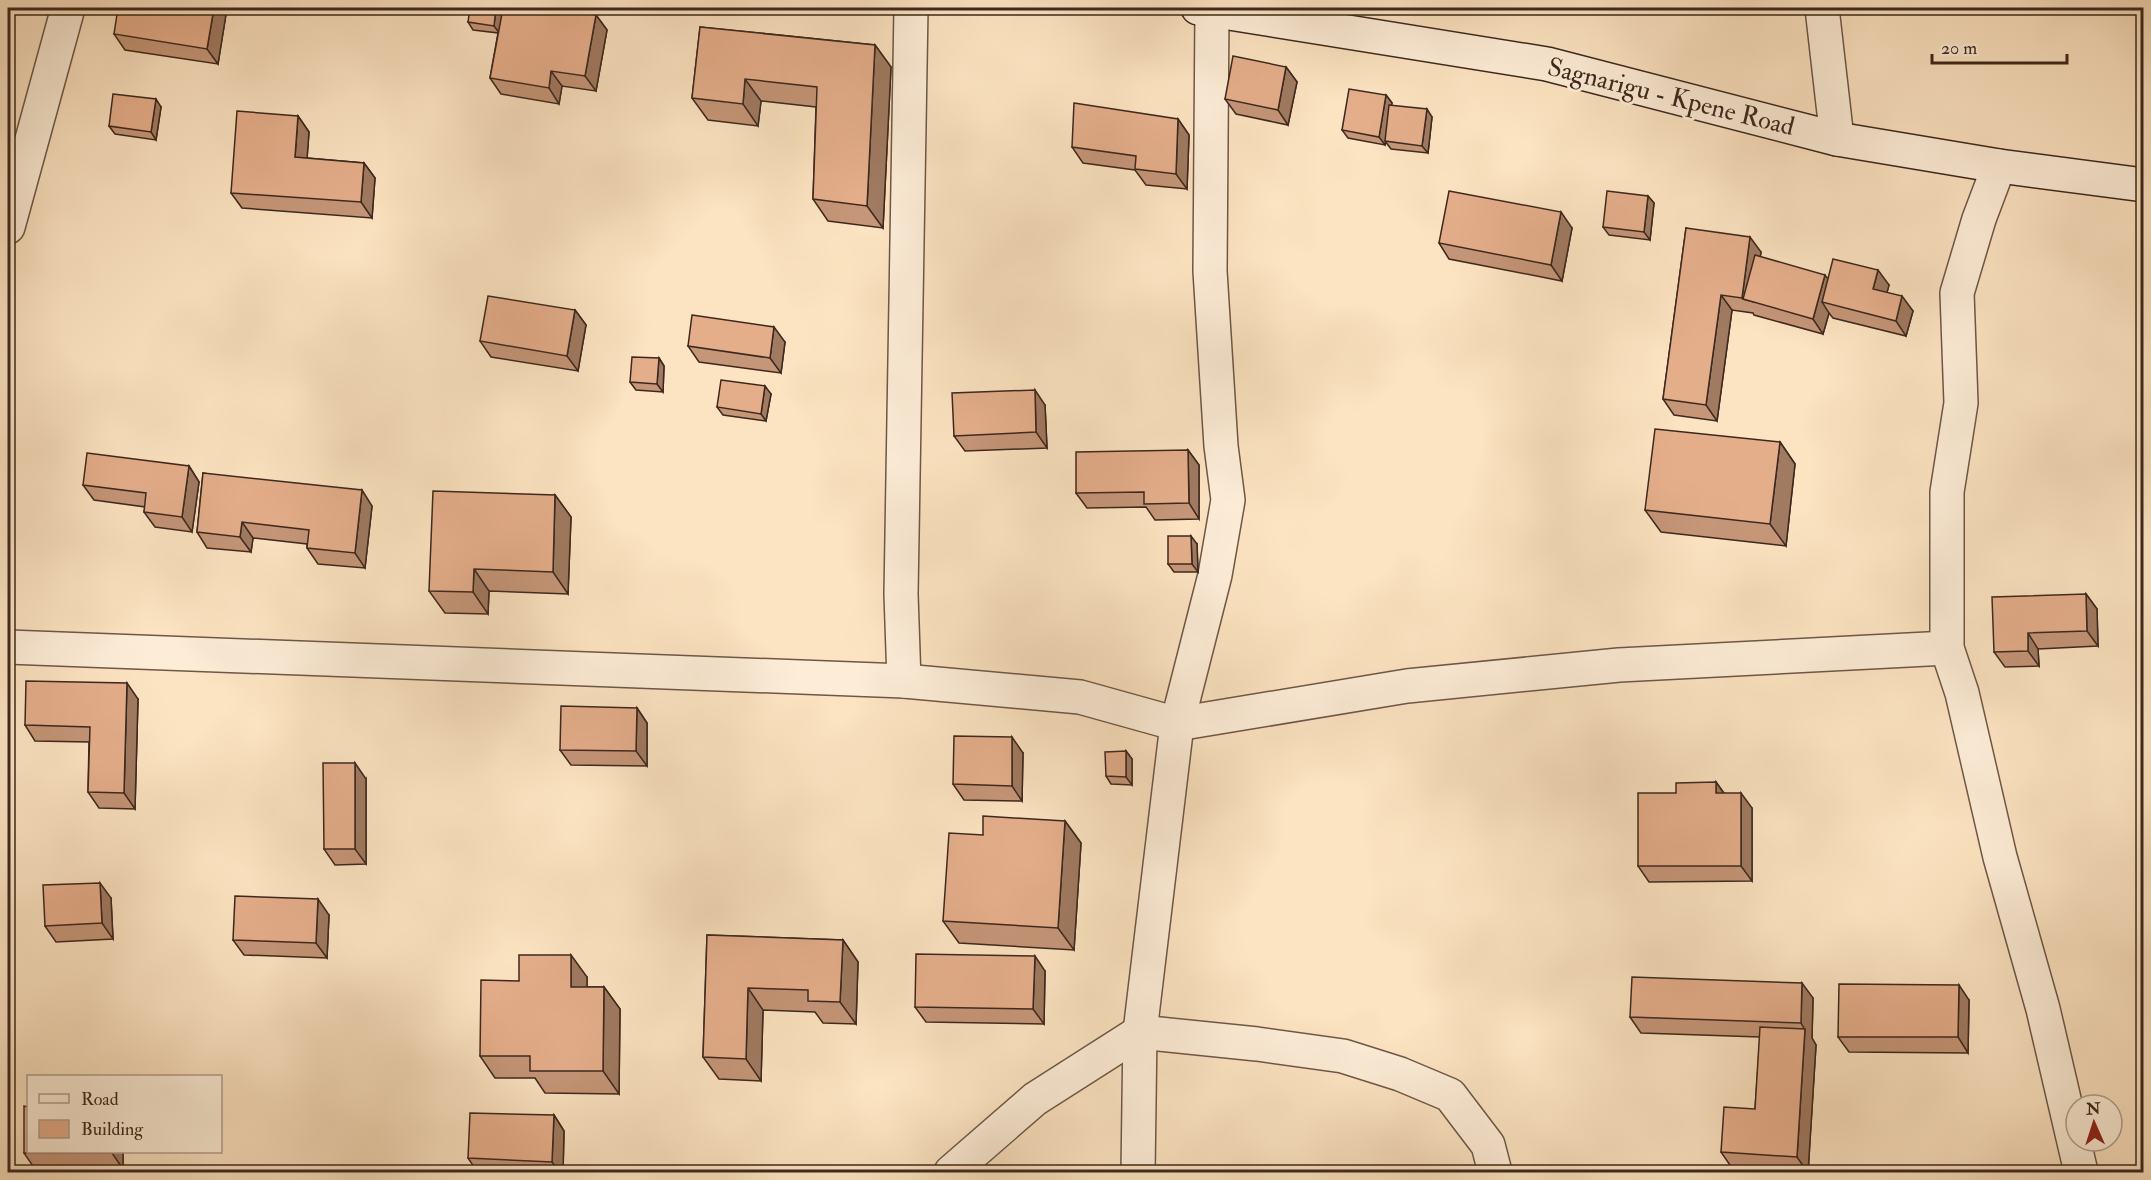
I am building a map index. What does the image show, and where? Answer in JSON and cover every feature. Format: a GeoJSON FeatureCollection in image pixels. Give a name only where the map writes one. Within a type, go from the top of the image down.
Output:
{"type":"FeatureCollection","features":[{"type":"Feature","properties":{"kind":"street"},"geometry":{"type":"LineString","coordinates":[[8,227],[68,8]]}},
{"type":"Feature","properties":{"kind":"street"},"geometry":{"type":"LineString","coordinates":[[904,681],[901,594],[911,8]]}},
{"type":"Feature","properties":{"kind":"street"},"geometry":{"type":"LineString","coordinates":[[1822,8],[1837,140]]}},
{"type":"Feature","properties":{"kind":"street"},"geometry":{"type":"LineString","coordinates":[[1138,1173],[1140,1032],[1177,724],[1215,575],[1228,500],[1221,446],[1210,271],[1205,9]]}},
{"type":"Feature","properties":{"kind":"street","name":"Sagnarigu - Kpene Road"},"geometry":{"type":"LineString","coordinates":[[1205,9],[1547,64],[1837,140],[1999,166],[2144,185]]}},
{"type":"Feature","properties":{"kind":"street"},"geometry":{"type":"LineString","coordinates":[[1999,166],[1979,219],[1957,294],[1961,403],[1947,492],[1947,648],[1962,693],[2000,857],[2043,1009],[2081,1173]]}},
{"type":"Feature","properties":{"kind":"street"},"geometry":{"type":"LineString","coordinates":[[8,648],[904,681],[1080,697],[1177,724],[1407,686],[1619,665],[1947,648]]}},
{"type":"Feature","properties":{"kind":"street"},"geometry":{"type":"LineString","coordinates":[[951,1173],[1035,1099],[1140,1032],[1257,1044],[1343,1056],[1400,1074],[1450,1095],[1488,1145],[1495,1173]]}},
{"type":"Feature","properties":{"kind":"building"},"geometry":{"type":"Polygon","coordinates":[[[118,8],[214,8],[207,49],[114,34],[118,8]]]}},
{"type":"Feature","properties":{"kind":"building"},"geometry":{"type":"Polygon","coordinates":[[[470,8],[496,8],[494,26],[468,22],[470,8]]]}},
{"type":"Feature","properties":{"kind":"building"},"geometry":{"type":"Polygon","coordinates":[[[503,8],[552,8],[596,15],[585,76],[551,71],[549,88],[490,78],[503,8]]]}},
{"type":"Feature","properties":{"kind":"building"},"geometry":{"type":"Polygon","coordinates":[[[700,27],[875,45],[867,206],[813,199],[817,87],[745,79],[743,104],[692,98],[700,27]]]}},
{"type":"Feature","properties":{"kind":"building"},"geometry":{"type":"Polygon","coordinates":[[[1233,56],[1286,67],[1278,110],[1225,99],[1233,56]]]}},
{"type":"Feature","properties":{"kind":"building"},"geometry":{"type":"Polygon","coordinates":[[[1349,89],[1386,95],[1379,137],[1342,130],[1349,89]]]}},
{"type":"Feature","properties":{"kind":"building"},"geometry":{"type":"Polygon","coordinates":[[[113,94],[156,99],[151,132],[109,126],[113,94]]]}},
{"type":"Feature","properties":{"kind":"building"},"geometry":{"type":"Polygon","coordinates":[[[1074,103],[1178,119],[1176,174],[1135,169],[1136,156],[1072,147],[1074,103]]]}},
{"type":"Feature","properties":{"kind":"building"},"geometry":{"type":"Polygon","coordinates":[[[1389,105],[1427,109],[1422,146],[1385,141],[1389,105]]]}},
{"type":"Feature","properties":{"kind":"building"},"geometry":{"type":"Polygon","coordinates":[[[237,111],[298,116],[295,157],[364,163],[361,202],[231,193],[237,111]]]}},
{"type":"Feature","properties":{"kind":"building"},"geometry":{"type":"Polygon","coordinates":[[[1449,191],[1561,212],[1551,265],[1439,243],[1449,191]]]}},
{"type":"Feature","properties":{"kind":"building"},"geometry":{"type":"Polygon","coordinates":[[[1607,191],[1648,196],[1644,232],[1603,227],[1607,191]]]}},
{"type":"Feature","properties":{"kind":"building"},"geometry":{"type":"Polygon","coordinates":[[[1686,228],[1750,237],[1742,298],[1721,295],[1706,405],[1663,399],[1686,228]]]}},
{"type":"Feature","properties":{"kind":"building"},"geometry":{"type":"Polygon","coordinates":[[[1755,255],[1825,275],[1813,319],[1743,299],[1755,255]]]}},
{"type":"Feature","properties":{"kind":"building"},"geometry":{"type":"Polygon","coordinates":[[[1833,259],[1878,270],[1873,289],[1902,296],[1896,321],[1822,302],[1833,259]]]}},
{"type":"Feature","properties":{"kind":"building"},"geometry":{"type":"Polygon","coordinates":[[[488,296],[575,310],[567,356],[480,341],[488,296]]]}},
{"type":"Feature","properties":{"kind":"building"},"geometry":{"type":"Polygon","coordinates":[[[692,315],[774,327],[770,358],[688,346],[692,315]]]}},
{"type":"Feature","properties":{"kind":"building"},"geometry":{"type":"Polygon","coordinates":[[[632,357],[659,358],[657,384],[630,382],[632,357]]]}},
{"type":"Feature","properties":{"kind":"building"},"geometry":{"type":"Polygon","coordinates":[[[721,380],[765,386],[761,414],[717,407],[721,380]]]}},
{"type":"Feature","properties":{"kind":"building"},"geometry":{"type":"Polygon","coordinates":[[[1035,390],[1036,432],[954,436],[952,393],[1035,390]]]}},
{"type":"Feature","properties":{"kind":"building"},"geometry":{"type":"Polygon","coordinates":[[[1655,429],[1780,442],[1770,524],[1645,510],[1655,429]]]}},
{"type":"Feature","properties":{"kind":"building"},"geometry":{"type":"Polygon","coordinates":[[[1188,450],[1189,503],[1144,504],[1144,492],[1076,493],[1076,452],[1188,450]]]}},
{"type":"Feature","properties":{"kind":"building"},"geometry":{"type":"Polygon","coordinates":[[[87,453],[189,466],[182,517],[144,512],[146,493],[83,485],[87,453]]]}},
{"type":"Feature","properties":{"kind":"building"},"geometry":{"type":"Polygon","coordinates":[[[203,473],[362,490],[355,553],[307,548],[309,530],[242,522],[240,537],[197,532],[203,473]]]}},
{"type":"Feature","properties":{"kind":"building"},"geometry":{"type":"Polygon","coordinates":[[[433,491],[555,495],[553,572],[474,569],[473,592],[429,591],[433,491]]]}},
{"type":"Feature","properties":{"kind":"building"},"geometry":{"type":"Polygon","coordinates":[[[1168,536],[1191,536],[1192,564],[1168,564],[1168,536]]]}},
{"type":"Feature","properties":{"kind":"building"},"geometry":{"type":"Polygon","coordinates":[[[2086,594],[2087,631],[2028,633],[2028,651],[1994,652],[1992,597],[2086,594]]]}},
{"type":"Feature","properties":{"kind":"building"},"geometry":{"type":"Polygon","coordinates":[[[26,681],[127,683],[124,793],[88,792],[90,727],[25,725],[26,681]]]}},
{"type":"Feature","properties":{"kind":"building"},"geometry":{"type":"Polygon","coordinates":[[[561,706],[637,708],[636,751],[560,750],[561,706]]]}},
{"type":"Feature","properties":{"kind":"building"},"geometry":{"type":"Polygon","coordinates":[[[954,736],[1012,737],[1012,786],[953,784],[954,736]]]}},
{"type":"Feature","properties":{"kind":"building"},"geometry":{"type":"Polygon","coordinates":[[[1126,751],[1126,777],[1106,776],[1105,752],[1126,751]]]}},
{"type":"Feature","properties":{"kind":"building"},"geometry":{"type":"Polygon","coordinates":[[[323,763],[355,763],[355,849],[324,849],[323,763]]]}},
{"type":"Feature","properties":{"kind":"building"},"geometry":{"type":"Polygon","coordinates":[[[1716,782],[1716,793],[1741,793],[1741,866],[1638,866],[1638,793],[1676,793],[1676,783],[1716,782]]]}},
{"type":"Feature","properties":{"kind":"building"},"geometry":{"type":"Polygon","coordinates":[[[983,816],[1065,821],[1058,928],[943,921],[949,833],[983,835],[983,816]]]}},
{"type":"Feature","properties":{"kind":"building"},"geometry":{"type":"Polygon","coordinates":[[[100,883],[102,923],[45,926],[43,885],[100,883]]]}},
{"type":"Feature","properties":{"kind":"building"},"geometry":{"type":"Polygon","coordinates":[[[235,896],[318,899],[316,943],[233,940],[235,896]]]}},
{"type":"Feature","properties":{"kind":"building"},"geometry":{"type":"Polygon","coordinates":[[[707,935],[843,940],[840,1002],[808,1001],[808,990],[748,988],[746,1059],[703,1057],[707,935]]]}},
{"type":"Feature","properties":{"kind":"building"},"geometry":{"type":"Polygon","coordinates":[[[916,954],[1035,956],[1033,1009],[915,1007],[916,954]]]}},
{"type":"Feature","properties":{"kind":"building"},"geometry":{"type":"Polygon","coordinates":[[[519,955],[571,955],[571,987],[604,987],[603,1071],[530,1071],[530,1056],[480,1056],[481,980],[519,981],[519,955]]]}},
{"type":"Feature","properties":{"kind":"building"},"geometry":{"type":"Polygon","coordinates":[[[1632,977],[1802,983],[1801,1023],[1630,1017],[1632,977]]]}},
{"type":"Feature","properties":{"kind":"building"},"geometry":{"type":"Polygon","coordinates":[[[1839,984],[1959,985],[1958,1037],[1838,1037],[1839,984]]]}},
{"type":"Feature","properties":{"kind":"building"},"geometry":{"type":"Polygon","coordinates":[[[1760,1027],[1805,1029],[1797,1157],[1721,1152],[1724,1107],[1755,1109],[1760,1027]]]}},
{"type":"Feature","properties":{"kind":"building"},"geometry":{"type":"Polygon","coordinates":[[[24,1106],[27,1107],[27,1153],[24,1153],[24,1106]]]}},
{"type":"Feature","properties":{"kind":"building"},"geometry":{"type":"Polygon","coordinates":[[[470,1113],[554,1115],[552,1162],[468,1158],[470,1113]]]}},
{"type":"Feature","properties":{"kind":"building"},"geometry":{"type":"Polygon","coordinates":[[[854,1170],[854,1173],[772,1173],[772,1172],[854,1170]]]}}]}
